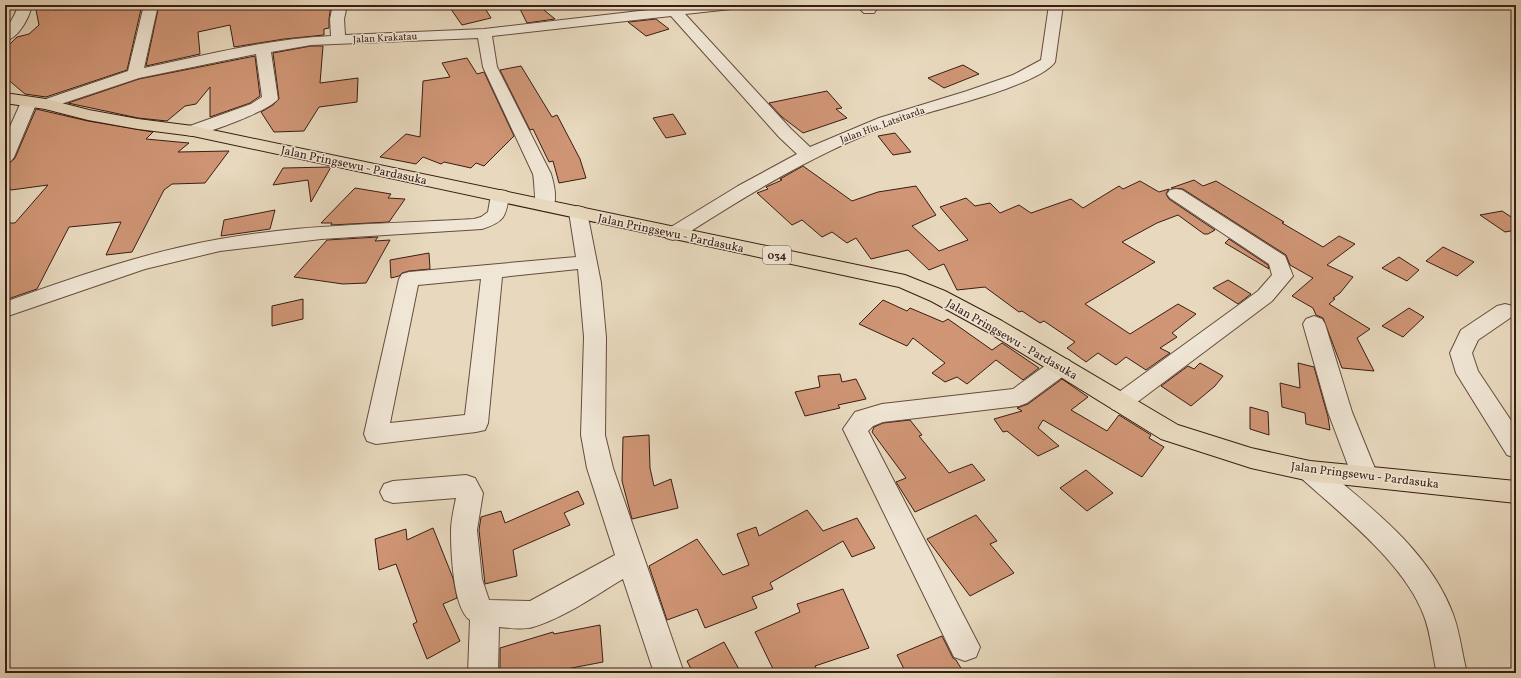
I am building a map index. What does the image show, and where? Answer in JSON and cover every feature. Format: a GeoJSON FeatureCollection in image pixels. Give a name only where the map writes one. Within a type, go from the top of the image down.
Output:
{"type":"FeatureCollection","features":[{"type":"Feature","properties":{"kind":"main road","name":"Jalan Pringsewu - Pardasuka"},"geometry":{"type":"LineString","coordinates":[[5,98],[32,108],[193,131],[905,282],[938,296],[994,326],[1170,432],[1251,458],[1310,471],[1516,492]]}},
{"type":"Feature","properties":{"kind":"street"},"geometry":{"type":"LineString","coordinates":[[5,37],[10,33],[24,13],[25,5]]}},
{"type":"Feature","properties":{"kind":"street"},"geometry":{"type":"LineString","coordinates":[[135,74],[151,5]]}},
{"type":"Feature","properties":{"kind":"street"},"geometry":{"type":"LineString","coordinates":[[338,39],[337,19],[340,5]]}},
{"type":"Feature","properties":{"kind":"street","name":"Jalan Krakatau"},"geometry":{"type":"LineString","coordinates":[[5,121],[32,108],[135,74],[263,49],[338,39],[484,33],[672,8],[731,5]]}},
{"type":"Feature","properties":{"kind":"street","name":"Jalan Hiu. Latsitarda"},"geometry":{"type":"LineString","coordinates":[[674,234],[759,180],[807,154],[867,128],[907,113],[983,92],[1040,69],[1048,62],[1056,5]]}},
{"type":"Feature","properties":{"kind":"street"},"geometry":{"type":"LineString","coordinates":[[672,8],[785,133],[807,154]]}},
{"type":"Feature","properties":{"kind":"street"},"geometry":{"type":"LineString","coordinates":[[484,33],[490,67],[542,174],[545,186],[545,205]]}},
{"type":"Feature","properties":{"kind":"street"},"geometry":{"type":"LineString","coordinates":[[193,131],[252,109],[270,99],[263,49]]}},
{"type":"Feature","properties":{"kind":"street"},"geometry":{"type":"LineString","coordinates":[[5,157],[32,108]]}},
{"type":"Feature","properties":{"kind":"street"},"geometry":{"type":"LineString","coordinates":[[1120,403],[1265,296],[1283,276],[1278,261],[1176,194]]}},
{"type":"Feature","properties":{"kind":"street"},"geometry":{"type":"LineString","coordinates":[[5,310],[89,280],[140,264],[220,245],[321,233],[475,225],[488,221],[497,214],[500,196]]}},
{"type":"Feature","properties":{"kind":"street"},"geometry":{"type":"LineString","coordinates":[[578,212],[591,283],[594,337],[593,436],[600,468],[669,673]]}},
{"type":"Feature","properties":{"kind":"street"},"geometry":{"type":"LineString","coordinates":[[492,271],[476,423],[376,434],[409,279],[492,271],[587,262]]}},
{"type":"Feature","properties":{"kind":"street"},"geometry":{"type":"LineString","coordinates":[[1505,311],[1469,335],[1461,353],[1467,373],[1516,448]]}},
{"type":"Feature","properties":{"kind":"street"},"geometry":{"type":"LineString","coordinates":[[1314,324],[1340,412],[1365,476]]}},
{"type":"Feature","properties":{"kind":"street"},"geometry":{"type":"LineString","coordinates":[[965,647],[855,429],[864,419],[882,414],[1019,397],[1061,366]]}},
{"type":"Feature","properties":{"kind":"street"},"geometry":{"type":"LineString","coordinates":[[1310,471],[1378,532],[1420,579],[1438,614],[1452,673]]}},
{"type":"Feature","properties":{"kind":"street"},"geometry":{"type":"LineString","coordinates":[[393,492],[466,486],[470,493],[464,530],[468,579],[475,608],[485,612],[518,615],[532,614],[567,597],[631,560]]}},
{"type":"Feature","properties":{"kind":"street"},"geometry":{"type":"LineString","coordinates":[[483,673],[485,612]]}},
{"type":"Feature","properties":{"kind":"building"},"geometry":{"type":"Polygon","coordinates":[[[35,5],[54,5],[55,10],[75,5],[142,5],[127,70],[46,97],[25,94],[5,77],[5,49],[17,37],[29,34],[39,25],[35,5]]]}},
{"type":"Feature","properties":{"kind":"building"},"geometry":{"type":"Polygon","coordinates":[[[159,5],[331,5],[329,28],[324,29],[324,35],[284,39],[234,47],[230,25],[198,32],[200,54],[146,66],[159,5]]]}},
{"type":"Feature","properties":{"kind":"building"},"geometry":{"type":"Polygon","coordinates":[[[448,5],[483,5],[491,18],[462,25],[448,5]]]}},
{"type":"Feature","properties":{"kind":"building"},"geometry":{"type":"Polygon","coordinates":[[[518,5],[538,5],[555,19],[527,23],[518,5]]]}},
{"type":"Feature","properties":{"kind":"building"},"geometry":{"type":"Polygon","coordinates":[[[656,19],[669,29],[646,36],[628,22],[656,19]]]}},
{"type":"Feature","properties":{"kind":"building"},"geometry":{"type":"Polygon","coordinates":[[[311,46],[323,46],[320,83],[358,78],[357,102],[319,107],[304,131],[274,132],[261,112],[273,105],[279,99],[273,53],[311,46]]]}},
{"type":"Feature","properties":{"kind":"building"},"geometry":{"type":"Polygon","coordinates":[[[255,56],[260,96],[250,103],[210,117],[210,87],[196,104],[185,106],[167,121],[138,118],[68,103],[139,79],[255,56]]]}},
{"type":"Feature","properties":{"kind":"building"},"geometry":{"type":"Polygon","coordinates":[[[467,58],[477,74],[484,72],[514,136],[484,166],[476,163],[471,168],[444,162],[441,164],[423,157],[416,164],[380,157],[406,134],[420,137],[423,81],[450,77],[442,63],[467,58]]]}},
{"type":"Feature","properties":{"kind":"building"},"geometry":{"type":"Polygon","coordinates":[[[963,65],[979,74],[944,88],[928,78],[963,65]]]}},
{"type":"Feature","properties":{"kind":"building"},"geometry":{"type":"Polygon","coordinates":[[[521,66],[552,117],[557,115],[580,159],[586,178],[559,183],[553,161],[549,162],[533,129],[530,130],[500,70],[521,66]]]}},
{"type":"Feature","properties":{"kind":"building"},"geometry":{"type":"Polygon","coordinates":[[[827,91],[842,108],[836,109],[847,118],[803,133],[782,117],[769,103],[827,91]]]}},
{"type":"Feature","properties":{"kind":"building"},"geometry":{"type":"Polygon","coordinates":[[[36,109],[88,121],[153,132],[146,139],[189,143],[178,152],[229,151],[205,183],[172,184],[164,190],[132,252],[106,255],[121,222],[69,227],[37,289],[5,300],[5,223],[15,223],[48,185],[11,190],[5,182],[5,163],[11,162],[15,158],[36,109]]]}},
{"type":"Feature","properties":{"kind":"building"},"geometry":{"type":"Polygon","coordinates":[[[673,114],[686,134],[666,138],[653,118],[673,114]]]}},
{"type":"Feature","properties":{"kind":"building"},"geometry":{"type":"Polygon","coordinates":[[[895,133],[911,152],[893,155],[878,136],[895,133]]]}},
{"type":"Feature","properties":{"kind":"building"},"geometry":{"type":"Polygon","coordinates":[[[803,166],[852,201],[878,192],[916,186],[936,215],[912,226],[939,251],[968,240],[940,207],[966,198],[975,206],[990,203],[1000,213],[1019,205],[1031,213],[1071,199],[1083,208],[1119,186],[1123,189],[1140,181],[1159,192],[1169,189],[1166,194],[1169,199],[1215,230],[1208,234],[1204,234],[1178,215],[1157,223],[1122,242],[1155,262],[1085,304],[1130,334],[1178,304],[1196,314],[1172,333],[1177,337],[1160,348],[1170,353],[1146,370],[1126,357],[1116,365],[1098,353],[1086,362],[1067,348],[1075,342],[1044,321],[1040,323],[1022,311],[1019,312],[985,287],[957,290],[944,264],[929,270],[908,250],[871,259],[856,238],[847,243],[832,232],[822,237],[802,220],[792,225],[757,193],[768,189],[766,187],[782,180],[780,179],[803,166]]]}},
{"type":"Feature","properties":{"kind":"building"},"geometry":{"type":"Polygon","coordinates":[[[331,167],[311,202],[308,180],[273,185],[283,168],[331,167]]]}},
{"type":"Feature","properties":{"kind":"building"},"geometry":{"type":"Polygon","coordinates":[[[1194,180],[1203,186],[1216,181],[1323,247],[1339,236],[1355,244],[1327,265],[1353,277],[1329,304],[1370,329],[1357,338],[1374,371],[1342,368],[1323,318],[1316,315],[1313,308],[1292,296],[1313,278],[1290,265],[1286,255],[1183,189],[1171,188],[1194,180]]]}},
{"type":"Feature","properties":{"kind":"building"},"geometry":{"type":"Polygon","coordinates":[[[355,188],[391,194],[388,198],[405,199],[389,222],[331,225],[332,223],[321,223],[355,188]]]}},
{"type":"Feature","properties":{"kind":"building"},"geometry":{"type":"Polygon","coordinates":[[[275,210],[270,229],[221,236],[224,220],[275,210]]]}},
{"type":"Feature","properties":{"kind":"building"},"geometry":{"type":"Polygon","coordinates":[[[1502,211],[1516,220],[1516,230],[1505,232],[1480,215],[1502,211]]]}},
{"type":"Feature","properties":{"kind":"building"},"geometry":{"type":"Polygon","coordinates":[[[378,237],[375,241],[390,240],[366,283],[343,284],[294,277],[327,240],[378,237]]]}},
{"type":"Feature","properties":{"kind":"building"},"geometry":{"type":"Polygon","coordinates":[[[1229,239],[1268,265],[1269,269],[1225,243],[1229,239]]]}},
{"type":"Feature","properties":{"kind":"building"},"geometry":{"type":"Polygon","coordinates":[[[1443,247],[1474,262],[1457,276],[1426,261],[1443,247]]]}},
{"type":"Feature","properties":{"kind":"building"},"geometry":{"type":"Polygon","coordinates":[[[429,253],[430,269],[409,271],[391,278],[390,260],[429,253]]]}},
{"type":"Feature","properties":{"kind":"building"},"geometry":{"type":"Polygon","coordinates":[[[1399,257],[1419,270],[1407,281],[1382,268],[1399,257]]]}},
{"type":"Feature","properties":{"kind":"building"},"geometry":{"type":"Polygon","coordinates":[[[1228,280],[1251,294],[1238,304],[1213,288],[1228,280]]]}},
{"type":"Feature","properties":{"kind":"building"},"geometry":{"type":"Polygon","coordinates":[[[303,299],[303,319],[272,326],[272,306],[303,299]]]}},
{"type":"Feature","properties":{"kind":"building"},"geometry":{"type":"Polygon","coordinates":[[[883,300],[907,311],[910,308],[943,322],[948,319],[992,350],[1002,343],[1039,368],[1023,380],[996,360],[967,384],[957,377],[945,382],[932,373],[945,363],[913,338],[907,346],[859,324],[883,300]]]}},
{"type":"Feature","properties":{"kind":"building"},"geometry":{"type":"Polygon","coordinates":[[[1409,308],[1424,317],[1403,337],[1382,326],[1409,308]]]}},
{"type":"Feature","properties":{"kind":"building"},"geometry":{"type":"Polygon","coordinates":[[[1200,363],[1223,376],[1215,386],[1191,406],[1161,386],[1188,366],[1194,369],[1200,363]]]}},
{"type":"Feature","properties":{"kind":"building"},"geometry":{"type":"Polygon","coordinates":[[[1298,363],[1314,367],[1328,417],[1330,430],[1306,424],[1305,413],[1282,407],[1280,383],[1300,388],[1298,363]]]}},
{"type":"Feature","properties":{"kind":"building"},"geometry":{"type":"Polygon","coordinates":[[[840,374],[842,382],[856,379],[866,399],[838,405],[840,408],[805,416],[795,392],[820,387],[818,376],[840,374]]]}},
{"type":"Feature","properties":{"kind":"building"},"geometry":{"type":"Polygon","coordinates":[[[1062,379],[1088,397],[1071,410],[1107,431],[1119,415],[1151,435],[1149,438],[1164,447],[1142,477],[1043,420],[1038,428],[1059,446],[1038,456],[1007,431],[1003,432],[994,419],[1022,411],[1017,408],[1028,404],[1062,379]]]}},
{"type":"Feature","properties":{"kind":"building"},"geometry":{"type":"Polygon","coordinates":[[[1250,407],[1268,412],[1269,435],[1250,429],[1250,407]]]}},
{"type":"Feature","properties":{"kind":"building"},"geometry":{"type":"Polygon","coordinates":[[[910,420],[922,435],[919,436],[949,473],[972,464],[985,480],[915,512],[896,482],[906,478],[872,432],[874,427],[883,423],[910,420]]]}},
{"type":"Feature","properties":{"kind":"building"},"geometry":{"type":"Polygon","coordinates":[[[649,435],[650,468],[654,486],[671,479],[678,508],[632,519],[622,481],[623,437],[649,435]]]}},
{"type":"Feature","properties":{"kind":"building"},"geometry":{"type":"Polygon","coordinates":[[[1086,470],[1113,493],[1087,511],[1060,488],[1086,470]]]}},
{"type":"Feature","properties":{"kind":"building"},"geometry":{"type":"Polygon","coordinates":[[[578,491],[584,504],[564,513],[570,525],[513,550],[517,576],[485,584],[479,530],[481,517],[501,511],[505,523],[578,491]]]}},
{"type":"Feature","properties":{"kind":"building"},"geometry":{"type":"Polygon","coordinates":[[[807,510],[823,531],[857,518],[875,548],[852,557],[843,541],[770,583],[773,589],[752,597],[757,608],[705,628],[697,609],[667,620],[649,566],[697,539],[723,575],[749,565],[737,534],[756,527],[759,536],[807,510]]]}},
{"type":"Feature","properties":{"kind":"building"},"geometry":{"type":"Polygon","coordinates":[[[976,515],[997,541],[990,544],[1014,573],[970,596],[927,539],[976,515]]]}},
{"type":"Feature","properties":{"kind":"building"},"geometry":{"type":"Polygon","coordinates":[[[433,528],[453,578],[457,598],[443,604],[460,641],[427,659],[413,624],[417,622],[396,564],[379,570],[375,539],[406,529],[407,540],[433,528]]]}},
{"type":"Feature","properties":{"kind":"building"},"geometry":{"type":"Polygon","coordinates":[[[843,589],[869,648],[815,666],[819,673],[775,673],[755,632],[800,612],[797,604],[843,589]]]}},
{"type":"Feature","properties":{"kind":"building"},"geometry":{"type":"Polygon","coordinates":[[[600,625],[603,662],[556,671],[557,673],[500,673],[500,648],[553,632],[554,634],[600,625]]]}},
{"type":"Feature","properties":{"kind":"building"},"geometry":{"type":"Polygon","coordinates":[[[942,636],[953,658],[956,660],[964,673],[906,673],[897,655],[942,636]]]}},
{"type":"Feature","properties":{"kind":"building"},"geometry":{"type":"Polygon","coordinates":[[[724,642],[741,673],[693,673],[687,661],[724,642]]]}}]}
